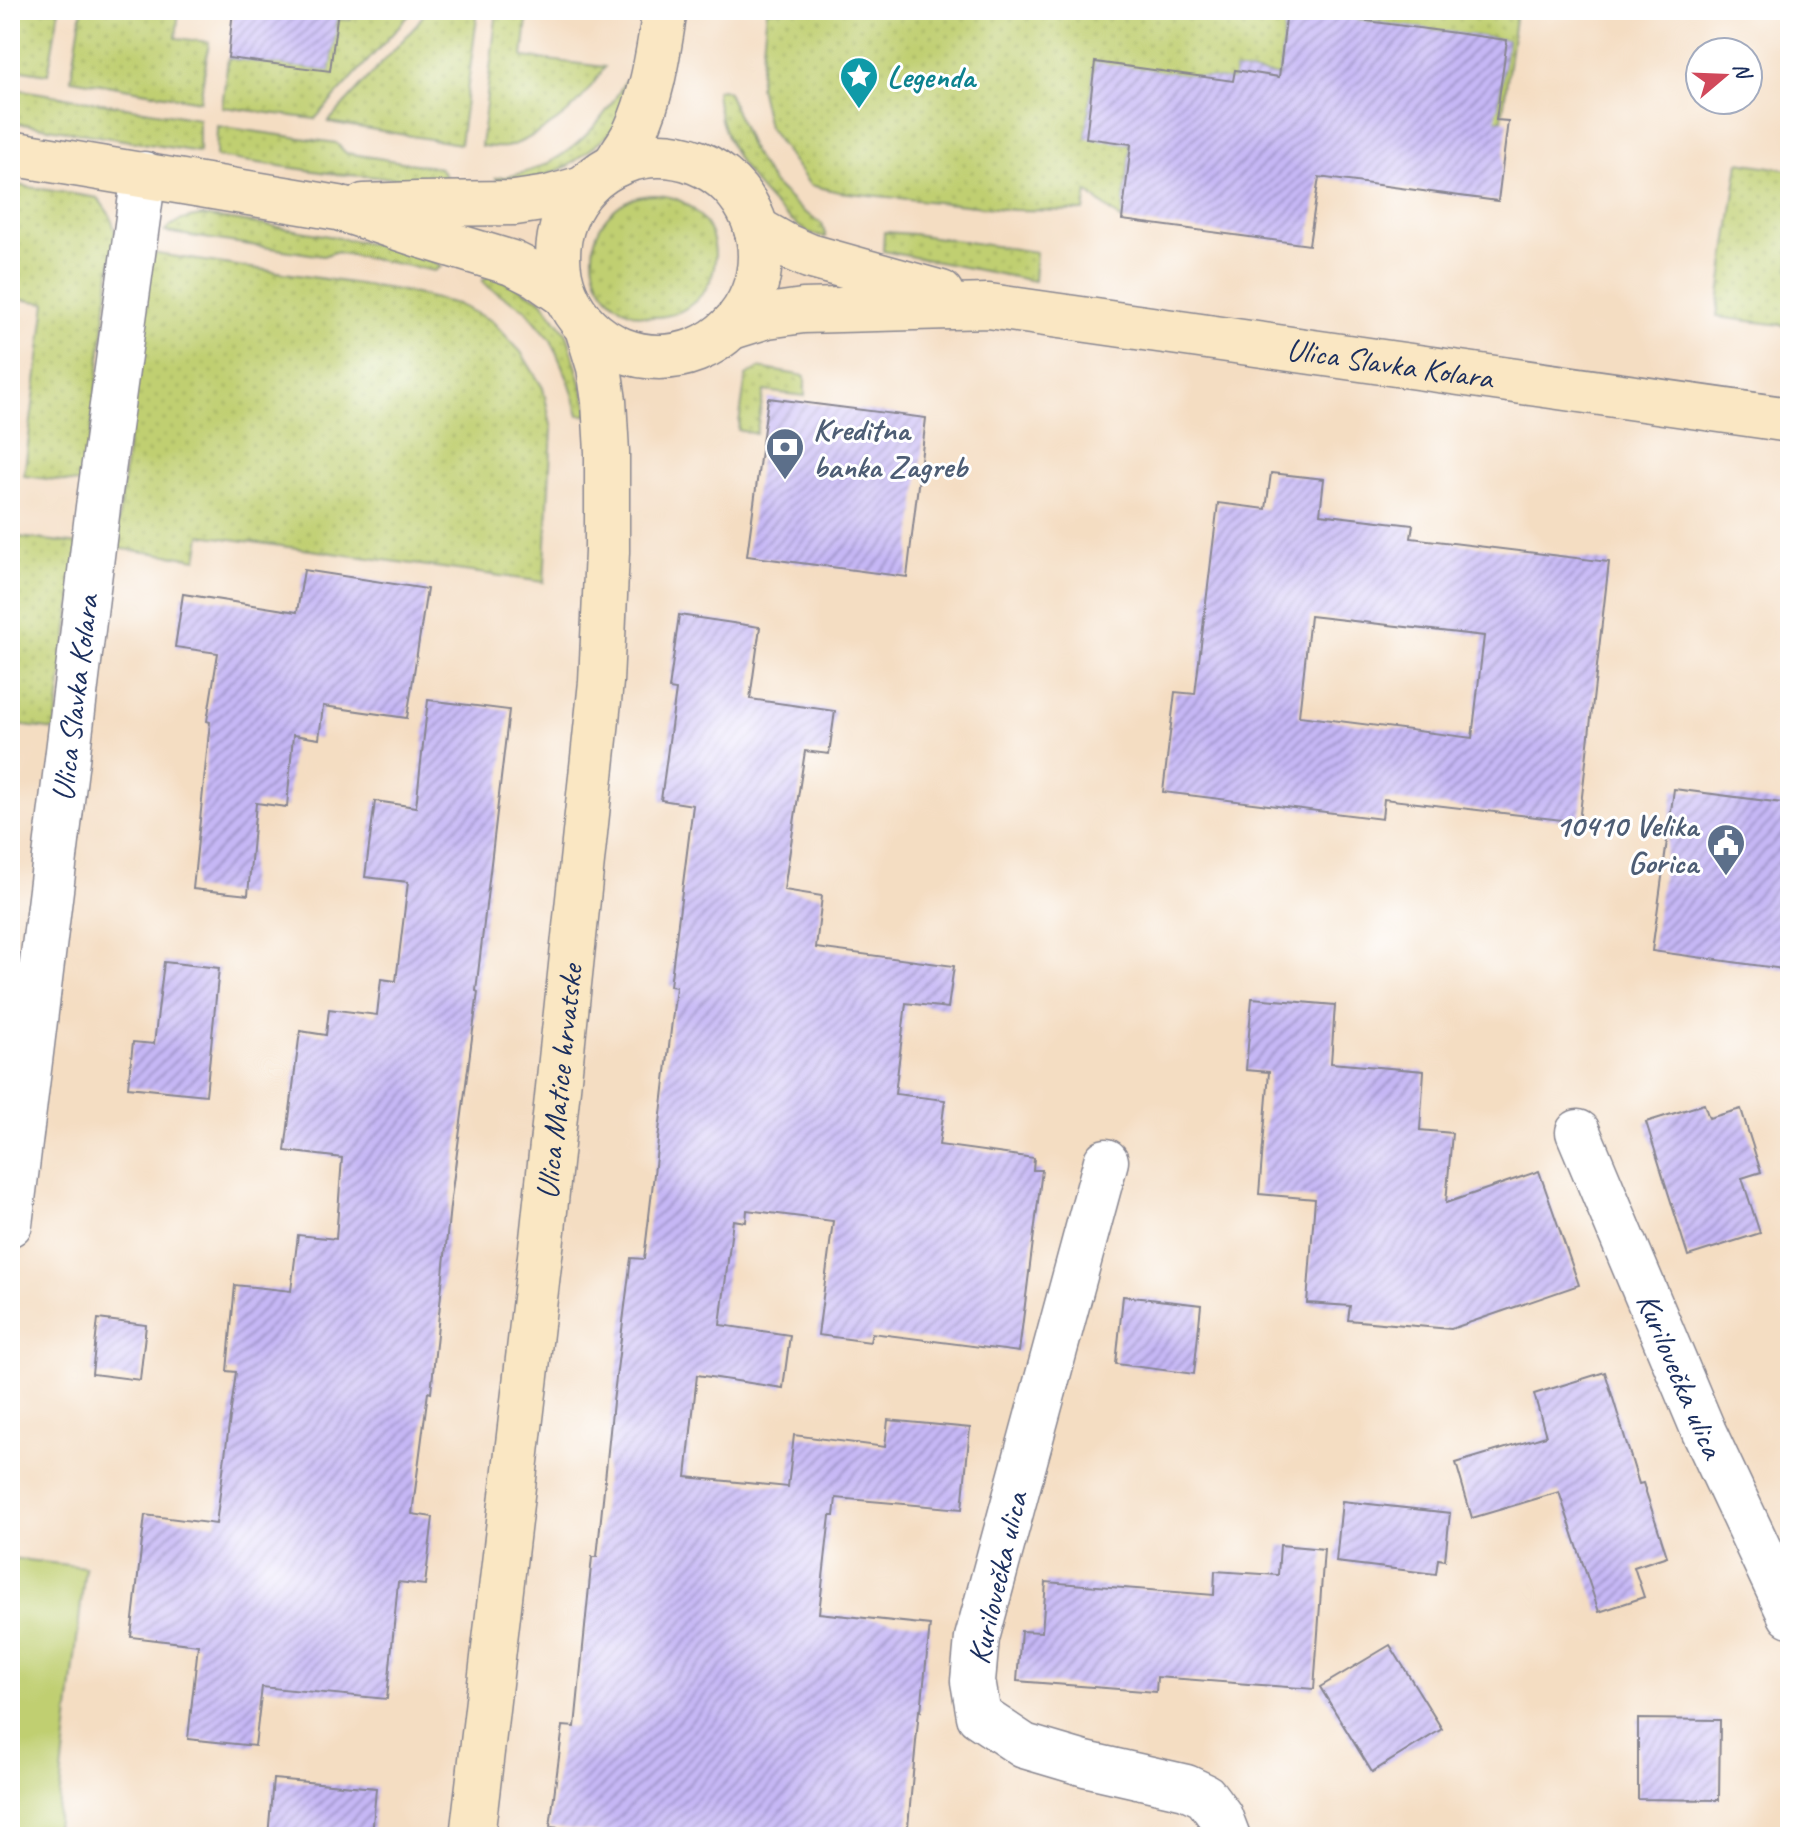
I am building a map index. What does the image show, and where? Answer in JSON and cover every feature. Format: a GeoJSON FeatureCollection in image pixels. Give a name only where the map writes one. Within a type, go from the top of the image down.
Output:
{"type":"FeatureCollection","features":[{"type":"Feature","properties":{"kind":"main road"},"geometry":{"type":"LineString","coordinates":[[577,312],[560,276],[558,256],[561,231],[569,209],[633,136],[646,106],[657,64],[665,10]]}},
{"type":"Feature","properties":{"kind":"main road"},"geometry":{"type":"LineString","coordinates":[[10,153],[338,208],[512,263],[536,275],[608,344],[633,353],[678,356],[716,340],[732,327],[748,304],[757,282],[760,256],[756,229],[744,202],[718,174],[700,163],[672,155],[642,156],[548,198],[515,203],[338,208]]}},
{"type":"Feature","properties":{"kind":"main road","name":"Ulica Slavka Kolara"},"geometry":{"type":"LineString","coordinates":[[756,229],[809,256],[989,306],[1790,420]]}},
{"type":"Feature","properties":{"kind":"main road","name":"Ulica Slavka Kolara"},"geometry":{"type":"LineString","coordinates":[[732,327],[767,316],[803,311],[989,306]]}},
{"type":"Feature","properties":{"kind":"main road","name":"Ulica Matice hrvatske"},"geometry":{"type":"LineString","coordinates":[[472,1837],[542,1239],[601,682],[607,552],[604,401],[599,367],[577,312]]}},
{"type":"Feature","properties":{"kind":"street","name":"Ulica Slavka Kolara"},"geometry":{"type":"LineString","coordinates":[[10,1224],[98,507],[144,174]]}},
{"type":"Feature","properties":{"kind":"street","name":"Kurilovečka ulica"},"geometry":{"type":"LineString","coordinates":[[1578,1132],[1704,1432],[1790,1615]]}},
{"type":"Feature","properties":{"kind":"street","name":"Kurilovečka ulica"},"geometry":{"type":"LineString","coordinates":[[1106,1161],[977,1638],[973,1681],[979,1716],[1024,1746],[1085,1764],[1186,1787],[1205,1796],[1220,1816],[1228,1837]]}},
{"type":"Feature","properties":{"kind":"green space"},"geometry":{"type":"Polygon","coordinates":[[[10,10],[59,10],[48,74],[10,68],[10,10]]]}},
{"type":"Feature","properties":{"kind":"green space"},"geometry":{"type":"Polygon","coordinates":[[[82,10],[179,10],[176,38],[209,42],[200,101],[71,79],[82,10]]]}},
{"type":"Feature","properties":{"kind":"green space"},"geometry":{"type":"Polygon","coordinates":[[[352,10],[414,10],[315,119],[222,107],[228,58],[330,71],[337,19],[351,20],[352,10]]]}},
{"type":"Feature","properties":{"kind":"green space"},"geometry":{"type":"Polygon","coordinates":[[[427,10],[478,10],[460,144],[328,122],[413,29],[427,10]]]}},
{"type":"Feature","properties":{"kind":"green space"},"geometry":{"type":"Polygon","coordinates":[[[497,10],[528,10],[523,57],[605,67],[566,114],[527,139],[503,147],[481,146],[497,10]]]}},
{"type":"Feature","properties":{"kind":"green space"},"geometry":{"type":"Polygon","coordinates":[[[767,10],[1516,10],[1502,120],[1483,118],[1498,105],[1507,40],[1287,11],[1279,76],[1235,70],[1233,81],[1095,63],[1086,137],[1131,144],[1122,220],[1087,192],[1084,211],[1014,210],[839,192],[810,185],[768,127],[759,86],[767,10]]]}},
{"type":"Feature","properties":{"kind":"green space"},"geometry":{"type":"Polygon","coordinates":[[[639,78],[615,129],[591,149],[568,166],[539,178],[501,185],[496,178],[538,168],[573,147],[602,118],[625,81],[639,78]]]}},
{"type":"Feature","properties":{"kind":"green space"},"geometry":{"type":"Polygon","coordinates":[[[10,88],[199,119],[199,152],[10,122],[10,88]]]}},
{"type":"Feature","properties":{"kind":"green space"},"geometry":{"type":"Polygon","coordinates":[[[716,90],[728,92],[752,151],[773,183],[800,209],[822,224],[826,237],[800,227],[787,217],[748,175],[733,150],[722,121],[716,90]]]}},
{"type":"Feature","properties":{"kind":"green space"},"geometry":{"type":"Polygon","coordinates":[[[217,126],[336,143],[346,153],[440,168],[450,182],[335,174],[216,157],[217,126]]]}},
{"type":"Feature","properties":{"kind":"green space"},"geometry":{"type":"Polygon","coordinates":[[[1739,162],[1790,170],[1790,326],[1717,317],[1739,162]]]}},
{"type":"Feature","properties":{"kind":"green space"},"geometry":{"type":"Polygon","coordinates":[[[10,184],[98,198],[111,217],[115,231],[85,484],[24,476],[46,303],[10,298],[10,184]]]}},
{"type":"Feature","properties":{"kind":"green space"},"geometry":{"type":"Polygon","coordinates":[[[654,195],[677,200],[697,213],[710,233],[715,256],[710,279],[697,299],[677,312],[654,317],[631,312],[611,299],[598,279],[593,256],[598,233],[611,213],[631,200],[654,195]]]}},
{"type":"Feature","properties":{"kind":"green space"},"geometry":{"type":"Polygon","coordinates":[[[202,216],[382,246],[418,255],[441,266],[435,271],[335,252],[323,256],[165,232],[177,222],[202,216]]]}},
{"type":"Feature","properties":{"kind":"green space"},"geometry":{"type":"Polygon","coordinates":[[[884,232],[1036,252],[1034,281],[883,251],[884,232]]]}},
{"type":"Feature","properties":{"kind":"green space"},"geometry":{"type":"Polygon","coordinates":[[[151,253],[398,290],[457,304],[492,321],[521,352],[543,388],[552,429],[544,582],[201,535],[197,559],[115,548],[151,253]]]}},
{"type":"Feature","properties":{"kind":"green space"},"geometry":{"type":"Polygon","coordinates":[[[491,274],[540,299],[567,334],[590,415],[579,415],[570,384],[551,340],[525,309],[482,281],[491,274]]]}},
{"type":"Feature","properties":{"kind":"green space"},"geometry":{"type":"Polygon","coordinates":[[[759,368],[805,376],[805,396],[764,391],[756,434],[738,430],[746,376],[759,368]]]}},
{"type":"Feature","properties":{"kind":"green space"},"geometry":{"type":"Polygon","coordinates":[[[10,536],[79,544],[55,730],[10,724],[10,536]]]}},
{"type":"Feature","properties":{"kind":"green space"},"geometry":{"type":"Polygon","coordinates":[[[10,1558],[85,1567],[55,1837],[10,1837],[10,1558]]]}},
{"type":"Feature","properties":{"kind":"building"},"geometry":{"type":"Polygon","coordinates":[[[233,10],[338,10],[330,71],[228,58],[233,10]]]}},
{"type":"Feature","properties":{"kind":"building"},"geometry":{"type":"Polygon","coordinates":[[[1287,10],[1507,40],[1496,120],[1508,121],[1498,201],[1319,177],[1309,245],[1122,220],[1131,144],[1086,138],[1095,62],[1233,81],[1235,70],[1279,77],[1287,10]]]}},
{"type":"Feature","properties":{"kind":"building"},"geometry":{"type":"Polygon","coordinates":[[[768,398],[926,418],[907,577],[747,556],[768,398]]]}},
{"type":"Feature","properties":{"kind":"building"},"geometry":{"type":"Polygon","coordinates":[[[1271,473],[1324,479],[1320,514],[1413,525],[1411,538],[1609,562],[1579,822],[1384,799],[1382,819],[1163,792],[1175,692],[1195,694],[1218,503],[1266,509],[1271,473]],[[1310,616],[1299,716],[1472,738],[1484,636],[1310,616]]]}},
{"type":"Feature","properties":{"kind":"building"},"geometry":{"type":"Polygon","coordinates":[[[304,570],[427,589],[407,718],[323,706],[319,739],[293,735],[287,807],[256,803],[248,895],[193,889],[210,722],[207,721],[218,653],[175,647],[183,594],[297,612],[304,570]]]}},
{"type":"Feature","properties":{"kind":"building"},"geometry":{"type":"Polygon","coordinates":[[[679,615],[760,627],[750,699],[835,711],[829,754],[805,751],[784,890],[822,896],[816,948],[954,966],[948,1008],[906,1003],[895,1094],[945,1100],[939,1145],[1034,1158],[1033,1170],[1042,1170],[1019,1352],[872,1333],[870,1342],[818,1335],[833,1221],[747,1210],[746,1222],[733,1220],[720,1325],[790,1335],[783,1388],[697,1375],[686,1477],[788,1487],[794,1435],[885,1447],[888,1420],[970,1428],[962,1509],[836,1498],[834,1516],[830,1516],[819,1613],[930,1625],[907,1837],[633,1837],[550,1827],[563,1726],[575,1727],[592,1557],[597,1557],[631,1258],[644,1259],[676,987],[670,986],[693,805],[661,800],[676,690],[669,689],[679,615]]]}},
{"type":"Feature","properties":{"kind":"building"},"geometry":{"type":"Polygon","coordinates":[[[428,700],[509,710],[431,1393],[428,1392],[412,1514],[433,1517],[425,1585],[398,1582],[387,1699],[262,1687],[255,1746],[188,1739],[198,1645],[131,1637],[145,1515],[216,1524],[236,1372],[227,1371],[235,1285],[291,1291],[298,1235],[336,1239],[342,1158],[285,1151],[300,1031],[326,1035],[329,1009],[377,1015],[381,979],[396,981],[408,882],[365,877],[375,801],[416,807],[428,700]]]}},
{"type":"Feature","properties":{"kind":"building","name":"10410 Velika Gorica"},"geometry":{"type":"Polygon","coordinates":[[[1674,789],[1790,804],[1790,970],[1652,951],[1674,789]]]}},
{"type":"Feature","properties":{"kind":"building"},"geometry":{"type":"Polygon","coordinates":[[[164,962],[219,968],[206,1095],[128,1087],[133,1042],[154,1044],[164,962]]]}},
{"type":"Feature","properties":{"kind":"building"},"geometry":{"type":"Polygon","coordinates":[[[1252,998],[1335,1005],[1331,1063],[1424,1071],[1420,1130],[1452,1133],[1446,1203],[1539,1171],[1579,1285],[1451,1329],[1348,1320],[1350,1306],[1307,1303],[1315,1199],[1259,1194],[1269,1072],[1246,1070],[1252,998]]]}},
{"type":"Feature","properties":{"kind":"building"},"geometry":{"type":"Polygon","coordinates":[[[1704,1104],[1709,1118],[1741,1109],[1761,1172],[1742,1178],[1760,1233],[1688,1256],[1646,1122],[1704,1104]]]}},
{"type":"Feature","properties":{"kind":"building"},"geometry":{"type":"Polygon","coordinates":[[[1123,1296],[1201,1305],[1194,1374],[1116,1364],[1123,1296]]]}},
{"type":"Feature","properties":{"kind":"building"},"geometry":{"type":"Polygon","coordinates":[[[98,1319],[146,1325],[140,1380],[92,1374],[98,1319]]]}},
{"type":"Feature","properties":{"kind":"building"},"geometry":{"type":"Polygon","coordinates":[[[1605,1372],[1639,1484],[1643,1483],[1667,1556],[1634,1567],[1644,1597],[1599,1612],[1559,1492],[1472,1518],[1456,1463],[1546,1436],[1534,1394],[1605,1372]]]}},
{"type":"Feature","properties":{"kind":"building"},"geometry":{"type":"Polygon","coordinates":[[[1342,1501],[1450,1513],[1445,1560],[1438,1559],[1436,1574],[1336,1562],[1342,1501]]]}},
{"type":"Feature","properties":{"kind":"building"},"geometry":{"type":"Polygon","coordinates":[[[1280,1545],[1324,1549],[1314,1689],[1157,1677],[1156,1692],[1017,1681],[1021,1631],[1042,1632],[1046,1582],[1214,1595],[1215,1571],[1278,1575],[1280,1545]]]}},
{"type":"Feature","properties":{"kind":"building"},"geometry":{"type":"Polygon","coordinates":[[[1390,1645],[1442,1729],[1372,1772],[1320,1687],[1390,1645]]]}},
{"type":"Feature","properties":{"kind":"building"},"geometry":{"type":"Polygon","coordinates":[[[1638,1719],[1720,1720],[1719,1800],[1638,1799],[1638,1719]]]}},
{"type":"Feature","properties":{"kind":"building"},"geometry":{"type":"Polygon","coordinates":[[[273,1779],[376,1788],[372,1837],[268,1837],[273,1779]]]}},
{"type":"Feature","properties":{"kind":"place","name":"Legenda"},"geometry":{"type":"Point","coordinates":[859,110]}},
{"type":"Feature","properties":{"kind":"place","name":"Kreditna banka Zagreb"},"geometry":{"type":"Point","coordinates":[785,481]}},
{"type":"Feature","properties":{"kind":"place","name":"10410 Velika Gorica"},"geometry":{"type":"Point","coordinates":[1726,877]}}]}
